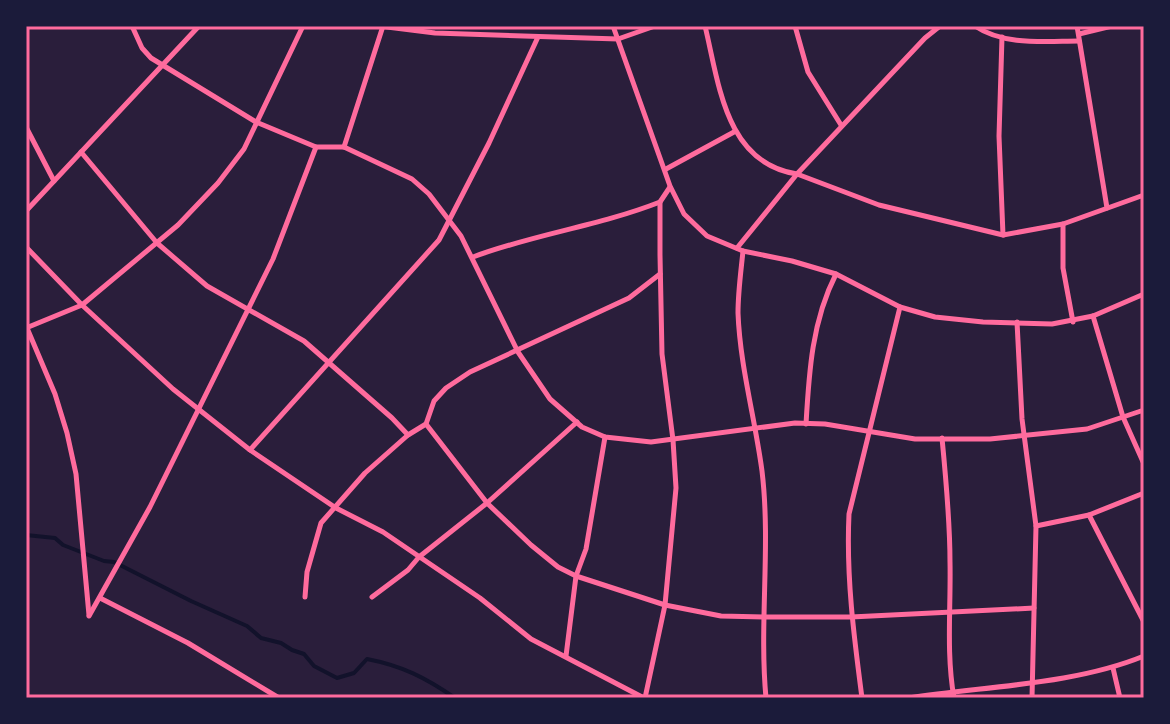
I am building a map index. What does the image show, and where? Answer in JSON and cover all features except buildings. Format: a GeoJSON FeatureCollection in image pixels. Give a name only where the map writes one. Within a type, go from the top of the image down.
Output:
{"type":"FeatureCollection","features":[{"type":"Feature","properties":{"kind":"street"},"geometry":{"type":"LineString","coordinates":[[132,26],[142,48],[162,66],[256,122],[316,147],[344,147],[412,179],[429,194],[473,257],[518,352],[550,399],[577,422],[605,437],[651,442],[825,424],[915,439],[990,439],[1087,429],[1144,410]]}},
{"type":"Feature","properties":{"kind":"street"},"geometry":{"type":"LineString","coordinates":[[26,211],[199,26]]}},
{"type":"Feature","properties":{"kind":"street"},"geometry":{"type":"LineString","coordinates":[[303,26],[244,149],[218,183],[178,225],[82,305],[26,328],[55,394],[76,474],[89,616],[150,507],[273,259],[316,147]]}},
{"type":"Feature","properties":{"kind":"street"},"geometry":{"type":"LineString","coordinates":[[344,147],[382,26],[435,33],[618,39],[655,26]]}},
{"type":"Feature","properties":{"kind":"street"},"geometry":{"type":"LineString","coordinates":[[613,26],[670,186],[684,214],[693,226],[707,236],[740,250],[836,274],[900,307],[935,317],[983,322],[1073,322],[1144,294]]}},
{"type":"Feature","properties":{"kind":"street"},"geometry":{"type":"LineString","coordinates":[[705,26],[734,132],[754,155],[772,168],[797,174],[879,205],[1003,235],[1063,224],[1144,195]]}},
{"type":"Feature","properties":{"kind":"street"},"geometry":{"type":"LineString","coordinates":[[795,26],[808,72],[841,125]]}},
{"type":"Feature","properties":{"kind":"street"},"geometry":{"type":"LineString","coordinates":[[766,698],[763,667],[766,617],[762,470],[738,312],[740,250],[797,174],[925,38],[940,26]]}},
{"type":"Feature","properties":{"kind":"street"},"geometry":{"type":"LineString","coordinates":[[975,26],[987,34],[1022,41],[1079,37],[1112,26]]}},
{"type":"Feature","properties":{"kind":"street"},"geometry":{"type":"LineString","coordinates":[[1077,26],[1107,208]]}},
{"type":"Feature","properties":{"kind":"street"},"geometry":{"type":"LineString","coordinates":[[250,450],[439,240],[515,90],[538,37]]}},
{"type":"Feature","properties":{"kind":"street"},"geometry":{"type":"LineString","coordinates":[[1002,37],[999,136],[1003,235]]}},
{"type":"Feature","properties":{"kind":"street"},"geometry":{"type":"LineString","coordinates":[[26,127],[54,181]]}},
{"type":"Feature","properties":{"kind":"street"},"geometry":{"type":"LineString","coordinates":[[666,169],[734,132]]}},
{"type":"Feature","properties":{"kind":"street"},"geometry":{"type":"LineString","coordinates":[[81,152],[157,243],[207,286],[304,341],[408,435]]}},
{"type":"Feature","properties":{"kind":"street"},"geometry":{"type":"LineString","coordinates":[[26,247],[82,305],[250,450],[336,508],[383,532],[480,598],[531,639],[644,698],[665,605],[676,488],[662,354],[660,273],[660,202],[670,186]]}},
{"type":"Feature","properties":{"kind":"street"},"geometry":{"type":"LineString","coordinates":[[473,257],[517,241],[633,212],[660,202]]}},
{"type":"Feature","properties":{"kind":"street"},"geometry":{"type":"LineString","coordinates":[[1063,224],[1063,268],[1073,322]]}},
{"type":"Feature","properties":{"kind":"street"},"geometry":{"type":"LineString","coordinates":[[305,597],[311,553],[321,523],[365,473],[408,435],[426,424],[434,401],[446,388],[470,372],[629,298],[660,273]]}},
{"type":"Feature","properties":{"kind":"street"},"geometry":{"type":"LineString","coordinates":[[806,424],[815,333],[824,297],[836,274]]}},
{"type":"Feature","properties":{"kind":"street"},"geometry":{"type":"LineString","coordinates":[[862,698],[851,617],[849,514],[900,307]]}},
{"type":"Feature","properties":{"kind":"street"},"geometry":{"type":"LineString","coordinates":[[1093,316],[1123,417],[1144,464]]}},
{"type":"Feature","properties":{"kind":"street"},"geometry":{"type":"LineString","coordinates":[[1017,322],[1018,372],[1036,526],[1032,698]]}},
{"type":"Feature","properties":{"kind":"street"},"geometry":{"type":"LineString","coordinates":[[372,597],[487,503],[577,422]]}},
{"type":"Feature","properties":{"kind":"street"},"geometry":{"type":"LineString","coordinates":[[426,424],[487,503],[558,567],[576,576],[665,605],[721,616],[766,617],[851,617],[1034,608]]}},
{"type":"Feature","properties":{"kind":"street"},"geometry":{"type":"LineString","coordinates":[[566,656],[576,576],[586,549],[605,437]]}},
{"type":"Feature","properties":{"kind":"street"},"geometry":{"type":"LineString","coordinates":[[942,438],[948,502],[953,695]]}},
{"type":"Feature","properties":{"kind":"street"},"geometry":{"type":"LineString","coordinates":[[1036,526],[1089,515],[1144,493]]}},
{"type":"Feature","properties":{"kind":"street"},"geometry":{"type":"LineString","coordinates":[[1089,515],[1144,622]]}},
{"type":"Feature","properties":{"kind":"street"},"geometry":{"type":"LineString","coordinates":[[100,598],[188,643],[279,698]]}},
{"type":"Feature","properties":{"kind":"street"},"geometry":{"type":"LineString","coordinates":[[909,698],[953,695],[1113,668],[1144,656]]}},
{"type":"Feature","properties":{"kind":"street"},"geometry":{"type":"LineString","coordinates":[[1113,668],[1120,698]]}},
{"type":"Feature","properties":{"kind":"shaded area"},"geometry":{"type":"Polygon","coordinates":[[[26,26],[1144,26],[1144,698],[26,698],[26,26]]]}},
{"type":"Feature","properties":{"kind":"waterway"},"geometry":{"type":"LineString","coordinates":[[26,535],[55,538],[63,545],[114,562],[247,626],[261,638],[304,654],[314,666],[337,678],[354,673],[367,659],[414,674],[455,698]]}}]}
